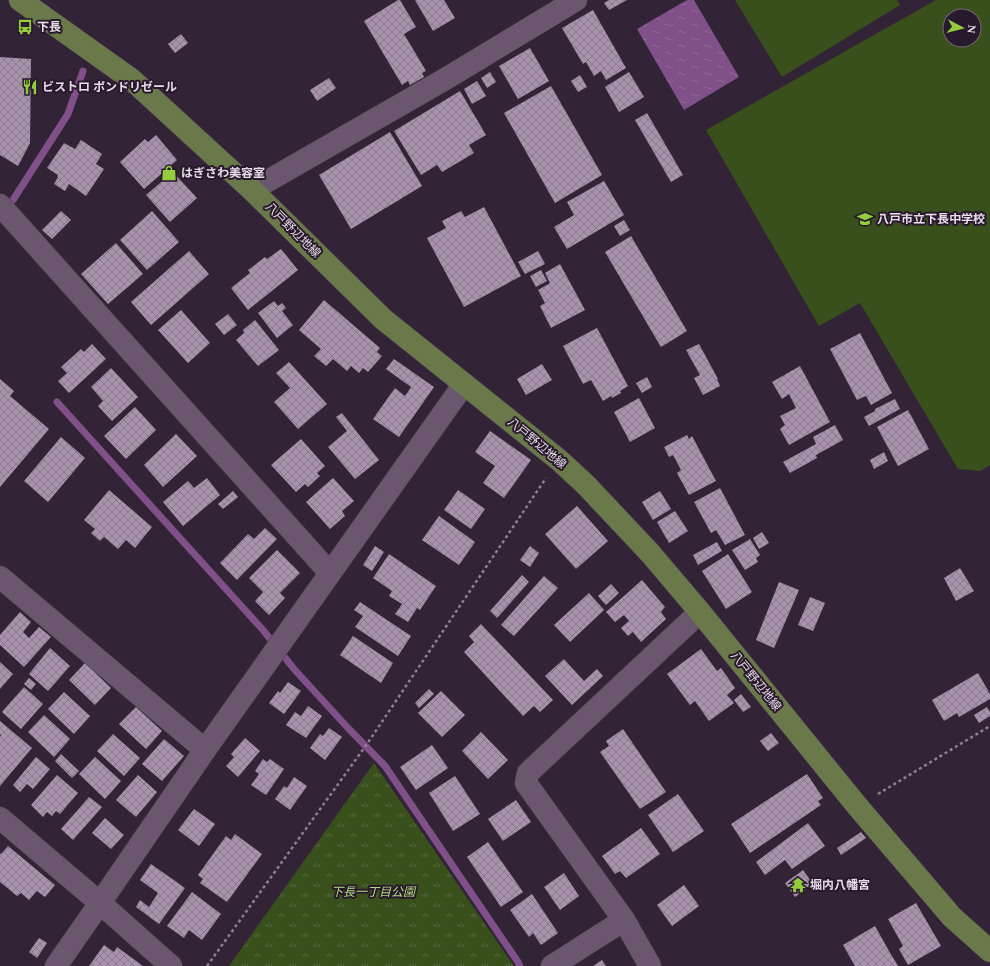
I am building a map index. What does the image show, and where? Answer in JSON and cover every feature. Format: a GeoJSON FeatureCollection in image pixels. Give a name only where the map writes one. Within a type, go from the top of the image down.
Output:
{"type":"FeatureCollection","features":[{"type":"Feature","properties":{"kind":"main road","name":"八戸野辺地線"},"geometry":{"type":"LineString","coordinates":[[20,0],[131,80],[252,190],[383,319],[558,460],[586,485],[650,553],[700,612],[858,807],[952,917],[990,951]]}},
{"type":"Feature","properties":{"kind":"street"},"geometry":{"type":"LineString","coordinates":[[252,190],[447,78],[576,0]]}},
{"type":"Feature","properties":{"kind":"street"},"geometry":{"type":"LineString","coordinates":[[0,205],[330,573]]}},
{"type":"Feature","properties":{"kind":"street"},"geometry":{"type":"LineString","coordinates":[[56,966],[205,750],[464,384]]}},
{"type":"Feature","properties":{"kind":"street"},"geometry":{"type":"LineString","coordinates":[[0,577],[205,750]]}},
{"type":"Feature","properties":{"kind":"street"},"geometry":{"type":"LineString","coordinates":[[650,966],[624,920],[526,783],[528,773],[700,612]]}},
{"type":"Feature","properties":{"kind":"street"},"geometry":{"type":"LineString","coordinates":[[0,818],[171,966]]}},
{"type":"Feature","properties":{"kind":"street"},"geometry":{"type":"LineString","coordinates":[[552,966],[624,920]]}},
{"type":"Feature","properties":{"kind":"path"},"geometry":{"type":"LineString","coordinates":[[207,966],[366,744],[549,475]]}},
{"type":"Feature","properties":{"kind":"path"},"geometry":{"type":"LineString","coordinates":[[858,807],[990,726]]}},
{"type":"Feature","properties":{"kind":"green space"},"geometry":{"type":"Polygon","coordinates":[[[735,0],[897,0],[900,5],[782,77],[735,0]]]}},
{"type":"Feature","properties":{"kind":"green space","name":"八戸市立下長中学校"},"geometry":{"type":"Polygon","coordinates":[[[936,0],[990,0],[990,465],[980,471],[958,469],[860,303],[819,326],[706,130],[936,0]]]}},
{"type":"Feature","properties":{"kind":"green space","name":"下長一丁目公園"},"geometry":{"type":"Polygon","coordinates":[[[374,763],[514,966],[229,966],[374,763]]]}},
{"type":"Feature","properties":{"kind":"water"},"geometry":{"type":"Polygon","coordinates":[[[687,0],[694,0],[739,77],[684,110],[637,29],[687,0]]]}},
{"type":"Feature","properties":{"kind":"building"},"geometry":{"type":"Polygon","coordinates":[[[400,0],[416,27],[404,34],[426,71],[422,73],[424,77],[410,85],[408,81],[402,85],[364,21],[400,0]]]}},
{"type":"Feature","properties":{"kind":"building"},"geometry":{"type":"Polygon","coordinates":[[[415,0],[444,0],[455,18],[433,31],[415,0]]]}},
{"type":"Feature","properties":{"kind":"building"},"geometry":{"type":"Polygon","coordinates":[[[609,0],[627,0],[609,10],[604,3],[609,0]]]}},
{"type":"Feature","properties":{"kind":"building"},"geometry":{"type":"Polygon","coordinates":[[[593,10],[626,68],[606,80],[601,71],[594,76],[586,62],[583,64],[562,28],[593,10]]]}},
{"type":"Feature","properties":{"kind":"building"},"geometry":{"type":"Polygon","coordinates":[[[181,34],[188,43],[175,53],[168,44],[181,34]]]}},
{"type":"Feature","properties":{"kind":"building"},"geometry":{"type":"Polygon","coordinates":[[[530,48],[549,81],[518,99],[499,66],[530,48]]]}},
{"type":"Feature","properties":{"kind":"building"},"geometry":{"type":"Polygon","coordinates":[[[0,57],[31,59],[30,143],[18,166],[0,155],[0,57]]]}},
{"type":"Feature","properties":{"kind":"building"},"geometry":{"type":"Polygon","coordinates":[[[490,72],[496,82],[487,88],[481,78],[490,72]]]}},
{"type":"Feature","properties":{"kind":"building"},"geometry":{"type":"Polygon","coordinates":[[[629,72],[644,97],[619,112],[605,87],[629,72]]]}},
{"type":"Feature","properties":{"kind":"building"},"geometry":{"type":"Polygon","coordinates":[[[580,75],[587,87],[578,92],[571,81],[580,75]]]}},
{"type":"Feature","properties":{"kind":"building"},"geometry":{"type":"Polygon","coordinates":[[[329,78],[336,88],[317,101],[310,90],[329,78]]]}},
{"type":"Feature","properties":{"kind":"building"},"geometry":{"type":"Polygon","coordinates":[[[477,81],[486,96],[472,104],[464,89],[477,81]]]}},
{"type":"Feature","properties":{"kind":"building"},"geometry":{"type":"Polygon","coordinates":[[[551,86],[602,175],[555,203],[504,113],[551,86]]]}},
{"type":"Feature","properties":{"kind":"building"},"geometry":{"type":"Polygon","coordinates":[[[460,91],[486,135],[469,145],[474,153],[442,172],[437,165],[421,175],[394,131],[460,91]]]}},
{"type":"Feature","properties":{"kind":"building"},"geometry":{"type":"Polygon","coordinates":[[[647,113],[683,175],[671,182],[635,120],[647,113]]]}},
{"type":"Feature","properties":{"kind":"building"},"geometry":{"type":"Polygon","coordinates":[[[390,132],[422,186],[351,229],[319,175],[390,132]]]}},
{"type":"Feature","properties":{"kind":"building"},"geometry":{"type":"Polygon","coordinates":[[[156,135],[177,160],[144,189],[120,162],[145,139],[148,142],[156,135]]]}},
{"type":"Feature","properties":{"kind":"building"},"geometry":{"type":"Polygon","coordinates":[[[81,140],[102,154],[96,164],[104,169],[86,196],[69,184],[65,191],[54,184],[58,175],[47,168],[64,143],[75,149],[81,140]]]}},
{"type":"Feature","properties":{"kind":"building"},"geometry":{"type":"Polygon","coordinates":[[[173,172],[197,198],[170,222],[146,195],[173,172]]]}},
{"type":"Feature","properties":{"kind":"building"},"geometry":{"type":"Polygon","coordinates":[[[604,181],[624,215],[567,249],[554,227],[574,215],[567,202],[604,181]]]}},
{"type":"Feature","properties":{"kind":"building"},"geometry":{"type":"Polygon","coordinates":[[[484,207],[521,276],[464,307],[427,238],[446,228],[442,221],[461,211],[465,217],[484,207]]]}},
{"type":"Feature","properties":{"kind":"building"},"geometry":{"type":"Polygon","coordinates":[[[61,211],[71,220],[52,239],[42,230],[61,211]]]}},
{"type":"Feature","properties":{"kind":"building"},"geometry":{"type":"Polygon","coordinates":[[[152,211],[179,242],[147,270],[120,240],[152,211]]]}},
{"type":"Feature","properties":{"kind":"building"},"geometry":{"type":"Polygon","coordinates":[[[624,220],[630,230],[620,236],[614,226],[624,220]]]}},
{"type":"Feature","properties":{"kind":"building"},"geometry":{"type":"Polygon","coordinates":[[[631,236],[687,331],[661,347],[605,252],[631,236]]]}},
{"type":"Feature","properties":{"kind":"building"},"geometry":{"type":"Polygon","coordinates":[[[116,243],[143,274],[108,304],[81,274],[116,243]]]}},
{"type":"Feature","properties":{"kind":"building"},"geometry":{"type":"Polygon","coordinates":[[[281,249],[298,270],[248,310],[231,288],[250,273],[248,270],[265,257],[267,259],[281,249]]]}},
{"type":"Feature","properties":{"kind":"building"},"geometry":{"type":"Polygon","coordinates":[[[189,251],[209,274],[151,325],[131,302],[189,251]]]}},
{"type":"Feature","properties":{"kind":"building"},"geometry":{"type":"Polygon","coordinates":[[[538,251],[545,264],[525,274],[518,262],[538,251]]]}},
{"type":"Feature","properties":{"kind":"building"},"geometry":{"type":"Polygon","coordinates":[[[560,264],[585,310],[551,328],[540,306],[545,303],[538,290],[550,283],[545,273],[560,264]]]}},
{"type":"Feature","properties":{"kind":"building"},"geometry":{"type":"Polygon","coordinates":[[[541,270],[547,281],[536,287],[530,276],[541,270]]]}},
{"type":"Feature","properties":{"kind":"building"},"geometry":{"type":"Polygon","coordinates":[[[324,300],[380,348],[377,352],[382,356],[368,372],[363,368],[359,373],[351,366],[347,371],[333,359],[326,366],[314,356],[321,349],[299,330],[324,300]]]}},
{"type":"Feature","properties":{"kind":"building"},"geometry":{"type":"Polygon","coordinates":[[[274,301],[278,306],[282,303],[286,308],[282,311],[293,325],[277,338],[258,313],[274,301]]]}},
{"type":"Feature","properties":{"kind":"building"},"geometry":{"type":"Polygon","coordinates":[[[181,310],[210,343],[188,363],[158,330],[181,310]]]}},
{"type":"Feature","properties":{"kind":"building"},"geometry":{"type":"Polygon","coordinates":[[[228,314],[237,325],[224,335],[215,324],[228,314]]]}},
{"type":"Feature","properties":{"kind":"building"},"geometry":{"type":"Polygon","coordinates":[[[255,320],[279,350],[258,366],[236,340],[244,333],[243,330],[255,320]]]}},
{"type":"Feature","properties":{"kind":"building"},"geometry":{"type":"Polygon","coordinates":[[[597,328],[628,386],[620,391],[621,393],[612,398],[611,396],[603,401],[591,380],[583,384],[563,346],[597,328]]]}},
{"type":"Feature","properties":{"kind":"building"},"geometry":{"type":"Polygon","coordinates":[[[860,333],[892,393],[871,405],[866,396],[857,400],[830,349],[860,333]]]}},
{"type":"Feature","properties":{"kind":"building"},"geometry":{"type":"Polygon","coordinates":[[[92,344],[106,359],[69,393],[58,381],[67,373],[61,367],[81,349],[84,352],[92,344]]]}},
{"type":"Feature","properties":{"kind":"building"},"geometry":{"type":"Polygon","coordinates":[[[699,344],[718,379],[720,386],[703,395],[694,378],[700,375],[686,350],[699,344]]]}},
{"type":"Feature","properties":{"kind":"building"},"geometry":{"type":"Polygon","coordinates":[[[394,359],[434,387],[399,437],[373,419],[395,388],[405,396],[411,387],[386,369],[394,359]]]}},
{"type":"Feature","properties":{"kind":"building"},"geometry":{"type":"Polygon","coordinates":[[[289,362],[327,404],[298,429],[274,402],[290,388],[276,373],[289,362]]]}},
{"type":"Feature","properties":{"kind":"building"},"geometry":{"type":"Polygon","coordinates":[[[542,364],[552,380],[526,395],[517,379],[542,364]]]}},
{"type":"Feature","properties":{"kind":"building"},"geometry":{"type":"Polygon","coordinates":[[[800,366],[830,422],[789,445],[780,429],[785,425],[780,416],[796,408],[789,394],[782,399],[772,382],[800,366]]]}},
{"type":"Feature","properties":{"kind":"building"},"geometry":{"type":"Polygon","coordinates":[[[111,368],[138,397],[112,421],[98,406],[103,401],[91,387],[111,368]]]}},
{"type":"Feature","properties":{"kind":"building"},"geometry":{"type":"Polygon","coordinates":[[[647,377],[652,387],[642,393],[636,383],[647,377]]]}},
{"type":"Feature","properties":{"kind":"building"},"geometry":{"type":"Polygon","coordinates":[[[0,379],[14,391],[10,396],[49,429],[0,487],[0,379]]]}},
{"type":"Feature","properties":{"kind":"building"},"geometry":{"type":"Polygon","coordinates":[[[639,398],[655,428],[630,442],[614,412],[639,398]]]}},
{"type":"Feature","properties":{"kind":"building"},"geometry":{"type":"Polygon","coordinates":[[[895,399],[900,409],[869,426],[864,417],[875,411],[875,409],[895,399]]]}},
{"type":"Feature","properties":{"kind":"building"},"geometry":{"type":"Polygon","coordinates":[[[135,407],[156,430],[126,459],[104,436],[135,407]]]}},
{"type":"Feature","properties":{"kind":"building"},"geometry":{"type":"Polygon","coordinates":[[[908,410],[929,449],[898,466],[877,427],[908,410]]]}},
{"type":"Feature","properties":{"kind":"building"},"geometry":{"type":"Polygon","coordinates":[[[342,413],[379,460],[355,479],[328,447],[347,431],[336,417],[342,413]]]}},
{"type":"Feature","properties":{"kind":"building"},"geometry":{"type":"Polygon","coordinates":[[[835,425],[843,440],[816,455],[817,458],[790,473],[783,462],[816,444],[813,437],[835,425]]]}},
{"type":"Feature","properties":{"kind":"building"},"geometry":{"type":"Polygon","coordinates":[[[490,431],[531,460],[504,498],[483,483],[495,466],[475,452],[490,431]]]}},
{"type":"Feature","properties":{"kind":"building"},"geometry":{"type":"Polygon","coordinates":[[[176,434],[197,456],[163,487],[144,465],[176,434]]]}},
{"type":"Feature","properties":{"kind":"building"},"geometry":{"type":"Polygon","coordinates":[[[687,435],[689,439],[692,436],[716,481],[689,495],[677,473],[681,470],[673,455],[669,457],[664,447],[687,435]]]}},
{"type":"Feature","properties":{"kind":"building"},"geometry":{"type":"Polygon","coordinates":[[[61,437],[85,458],[48,502],[24,481],[61,437]]]}},
{"type":"Feature","properties":{"kind":"building"},"geometry":{"type":"Polygon","coordinates":[[[301,439],[325,466],[317,473],[320,476],[308,487],[305,484],[296,492],[271,465],[301,439]]]}},
{"type":"Feature","properties":{"kind":"building"},"geometry":{"type":"Polygon","coordinates":[[[884,452],[888,461],[874,469],[870,460],[884,452]]]}},
{"type":"Feature","properties":{"kind":"building"},"geometry":{"type":"Polygon","coordinates":[[[207,478],[220,495],[183,526],[163,502],[188,481],[194,488],[207,478]]]}},
{"type":"Feature","properties":{"kind":"building"},"geometry":{"type":"Polygon","coordinates":[[[333,478],[354,501],[342,511],[345,516],[330,529],[306,502],[333,478]]]}},
{"type":"Feature","properties":{"kind":"building"},"geometry":{"type":"Polygon","coordinates":[[[720,488],[745,535],[725,545],[716,530],[711,533],[694,502],[720,488]]]}},
{"type":"Feature","properties":{"kind":"building"},"geometry":{"type":"Polygon","coordinates":[[[109,490],[152,527],[135,548],[126,540],[118,549],[104,537],[100,541],[91,533],[95,529],[84,520],[109,490]]]}},
{"type":"Feature","properties":{"kind":"building"},"geometry":{"type":"Polygon","coordinates":[[[458,490],[485,509],[471,529],[444,510],[458,490]]]}},
{"type":"Feature","properties":{"kind":"building"},"geometry":{"type":"Polygon","coordinates":[[[233,491],[238,497],[223,509],[218,504],[233,491]]]}},
{"type":"Feature","properties":{"kind":"building"},"geometry":{"type":"Polygon","coordinates":[[[660,491],[671,509],[653,520],[642,502],[660,491]]]}},
{"type":"Feature","properties":{"kind":"building"},"geometry":{"type":"Polygon","coordinates":[[[577,506],[608,541],[576,569],[545,534],[577,506]]]}},
{"type":"Feature","properties":{"kind":"building"},"geometry":{"type":"Polygon","coordinates":[[[675,511],[688,531],[669,543],[657,522],[675,511]]]}},
{"type":"Feature","properties":{"kind":"building"},"geometry":{"type":"Polygon","coordinates":[[[439,516],[475,542],[459,565],[422,540],[439,516]]]}},
{"type":"Feature","properties":{"kind":"building"},"geometry":{"type":"Polygon","coordinates":[[[265,528],[277,539],[237,580],[220,563],[248,534],[254,539],[265,528]]]}},
{"type":"Feature","properties":{"kind":"building"},"geometry":{"type":"Polygon","coordinates":[[[762,532],[769,543],[759,549],[753,538],[762,532]]]}},
{"type":"Feature","properties":{"kind":"building"},"geometry":{"type":"Polygon","coordinates":[[[750,539],[760,555],[756,558],[758,562],[745,570],[732,550],[750,539]]]}},
{"type":"Feature","properties":{"kind":"building"},"geometry":{"type":"Polygon","coordinates":[[[717,542],[722,551],[698,565],[693,555],[717,542]]]}},
{"type":"Feature","properties":{"kind":"building"},"geometry":{"type":"Polygon","coordinates":[[[375,546],[384,552],[372,571],[363,565],[375,546]]]}},
{"type":"Feature","properties":{"kind":"building"},"geometry":{"type":"Polygon","coordinates":[[[530,546],[539,553],[530,567],[520,560],[530,546]]]}},
{"type":"Feature","properties":{"kind":"building"},"geometry":{"type":"Polygon","coordinates":[[[277,550],[300,573],[280,593],[285,598],[269,615],[255,601],[263,592],[249,578],[277,550]]]}},
{"type":"Feature","properties":{"kind":"building"},"geometry":{"type":"Polygon","coordinates":[[[389,554],[436,586],[420,610],[417,608],[408,622],[395,614],[402,604],[389,596],[392,591],[373,578],[389,554]]]}},
{"type":"Feature","properties":{"kind":"building"},"geometry":{"type":"Polygon","coordinates":[[[728,554],[752,592],[726,609],[702,571],[728,554]]]}},
{"type":"Feature","properties":{"kind":"building"},"geometry":{"type":"Polygon","coordinates":[[[960,568],[974,591],[956,601],[944,578],[960,568]]]}},
{"type":"Feature","properties":{"kind":"building"},"geometry":{"type":"Polygon","coordinates":[[[522,575],[529,582],[497,618],[490,611],[522,575]]]}},
{"type":"Feature","properties":{"kind":"building"},"geometry":{"type":"Polygon","coordinates":[[[544,576],[558,588],[514,636],[501,625],[544,576]]]}},
{"type":"Feature","properties":{"kind":"building"},"geometry":{"type":"Polygon","coordinates":[[[642,580],[665,607],[661,612],[666,619],[641,642],[633,632],[628,636],[621,628],[629,621],[624,615],[615,622],[606,612],[642,580]]]}},
{"type":"Feature","properties":{"kind":"building"},"geometry":{"type":"Polygon","coordinates":[[[779,582],[799,590],[774,648],[756,640],[779,582]]]}},
{"type":"Feature","properties":{"kind":"building"},"geometry":{"type":"Polygon","coordinates":[[[611,584],[619,593],[606,605],[598,596],[611,584]]]}},
{"type":"Feature","properties":{"kind":"building"},"geometry":{"type":"Polygon","coordinates":[[[589,593],[604,610],[570,642],[554,625],[589,593]]]}},
{"type":"Feature","properties":{"kind":"building"},"geometry":{"type":"Polygon","coordinates":[[[810,597],[825,603],[813,631],[798,625],[810,597]]]}},
{"type":"Feature","properties":{"kind":"building"},"geometry":{"type":"Polygon","coordinates":[[[360,602],[411,636],[398,656],[355,627],[363,616],[354,610],[360,602]]]}},
{"type":"Feature","properties":{"kind":"building"},"geometry":{"type":"Polygon","coordinates":[[[20,612],[31,622],[23,632],[29,638],[39,627],[51,637],[24,667],[0,645],[0,635],[20,612]]]}},
{"type":"Feature","properties":{"kind":"building"},"geometry":{"type":"Polygon","coordinates":[[[481,624],[553,700],[540,712],[534,706],[523,716],[464,652],[474,642],[469,636],[481,624]]]}},
{"type":"Feature","properties":{"kind":"building"},"geometry":{"type":"Polygon","coordinates":[[[353,636],[393,663],[381,683],[340,655],[353,636]]]}},
{"type":"Feature","properties":{"kind":"building"},"geometry":{"type":"Polygon","coordinates":[[[50,648],[70,666],[48,691],[29,674],[50,648]]]}},
{"type":"Feature","properties":{"kind":"building"},"geometry":{"type":"Polygon","coordinates":[[[701,649],[717,671],[721,668],[735,688],[727,695],[734,703],[709,721],[695,701],[690,705],[667,674],[701,649]]]}},
{"type":"Feature","properties":{"kind":"building"},"geometry":{"type":"Polygon","coordinates":[[[564,659],[584,681],[597,669],[603,676],[572,705],[545,676],[564,659]]]}},
{"type":"Feature","properties":{"kind":"building"},"geometry":{"type":"Polygon","coordinates":[[[0,662],[13,674],[0,689],[0,662]]]}},
{"type":"Feature","properties":{"kind":"building"},"geometry":{"type":"Polygon","coordinates":[[[85,663],[111,688],[95,705],[69,680],[85,663]]]}},
{"type":"Feature","properties":{"kind":"building"},"geometry":{"type":"Polygon","coordinates":[[[978,673],[990,694],[990,699],[959,717],[957,713],[944,721],[932,700],[978,673]]]}},
{"type":"Feature","properties":{"kind":"building"},"geometry":{"type":"Polygon","coordinates":[[[29,678],[36,684],[31,690],[24,684],[29,678]]]}},
{"type":"Feature","properties":{"kind":"building"},"geometry":{"type":"Polygon","coordinates":[[[288,682],[301,691],[284,714],[269,703],[278,691],[280,693],[288,682]]]}},
{"type":"Feature","properties":{"kind":"building"},"geometry":{"type":"Polygon","coordinates":[[[24,687],[43,704],[21,729],[2,712],[24,687]]]}},
{"type":"Feature","properties":{"kind":"building"},"geometry":{"type":"Polygon","coordinates":[[[429,689],[434,694],[419,708],[415,703],[429,689]]]}},
{"type":"Feature","properties":{"kind":"building"},"geometry":{"type":"Polygon","coordinates":[[[441,691],[465,715],[442,737],[418,713],[441,691]]]}},
{"type":"Feature","properties":{"kind":"building"},"geometry":{"type":"Polygon","coordinates":[[[64,692],[90,716],[74,734],[48,709],[64,692]]]}},
{"type":"Feature","properties":{"kind":"building"},"geometry":{"type":"Polygon","coordinates":[[[741,694],[751,707],[743,712],[734,700],[741,694]]]}},
{"type":"Feature","properties":{"kind":"building"},"geometry":{"type":"Polygon","coordinates":[[[308,706],[322,716],[306,738],[286,725],[295,712],[301,716],[308,706]]]}},
{"type":"Feature","properties":{"kind":"building"},"geometry":{"type":"Polygon","coordinates":[[[136,707],[162,731],[146,749],[119,724],[136,707]]]}},
{"type":"Feature","properties":{"kind":"building"},"geometry":{"type":"Polygon","coordinates":[[[987,707],[990,712],[990,716],[979,723],[974,715],[987,707]]]}},
{"type":"Feature","properties":{"kind":"building"},"geometry":{"type":"Polygon","coordinates":[[[44,715],[70,739],[54,757],[28,732],[44,715]]]}},
{"type":"Feature","properties":{"kind":"building"},"geometry":{"type":"Polygon","coordinates":[[[0,721],[32,748],[0,786],[1,735],[0,721]]]}},
{"type":"Feature","properties":{"kind":"building"},"geometry":{"type":"Polygon","coordinates":[[[329,728],[342,737],[325,760],[310,748],[320,734],[323,736],[329,728]]]}},
{"type":"Feature","properties":{"kind":"building"},"geometry":{"type":"Polygon","coordinates":[[[623,729],[666,792],[640,809],[600,752],[609,746],[606,741],[623,729]]]}},
{"type":"Feature","properties":{"kind":"building"},"geometry":{"type":"Polygon","coordinates":[[[481,732],[508,760],[488,779],[462,751],[481,732]]]}},
{"type":"Feature","properties":{"kind":"building"},"geometry":{"type":"Polygon","coordinates":[[[771,733],[779,743],[768,751],[760,741],[771,733]]]}},
{"type":"Feature","properties":{"kind":"building"},"geometry":{"type":"Polygon","coordinates":[[[113,734],[140,758],[124,776],[97,751],[113,734]]]}},
{"type":"Feature","properties":{"kind":"building"},"geometry":{"type":"Polygon","coordinates":[[[245,738],[260,751],[238,777],[226,766],[234,757],[231,754],[245,738]]]}},
{"type":"Feature","properties":{"kind":"building"},"geometry":{"type":"Polygon","coordinates":[[[164,739],[184,756],[162,781],[142,764],[164,739]]]}},
{"type":"Feature","properties":{"kind":"building"},"geometry":{"type":"Polygon","coordinates":[[[432,745],[448,768],[416,790],[400,767],[432,745]]]}},
{"type":"Feature","properties":{"kind":"building"},"geometry":{"type":"Polygon","coordinates":[[[61,754],[79,771],[72,778],[55,761],[61,754]]]}},
{"type":"Feature","properties":{"kind":"building"},"geometry":{"type":"Polygon","coordinates":[[[36,757],[50,769],[33,789],[27,784],[20,792],[13,785],[36,757]]]}},
{"type":"Feature","properties":{"kind":"building"},"geometry":{"type":"Polygon","coordinates":[[[95,757],[121,781],[105,799],[79,774],[95,757]]]}},
{"type":"Feature","properties":{"kind":"building"},"geometry":{"type":"Polygon","coordinates":[[[263,759],[267,762],[270,759],[284,769],[266,795],[251,785],[259,774],[255,771],[263,759]]]}},
{"type":"Feature","properties":{"kind":"building"},"geometry":{"type":"Polygon","coordinates":[[[807,774],[823,798],[818,801],[821,805],[750,853],[731,824],[807,774]]]}},
{"type":"Feature","properties":{"kind":"building"},"geometry":{"type":"Polygon","coordinates":[[[57,775],[78,793],[60,814],[56,811],[52,816],[47,812],[43,817],[31,805],[57,775]]]}},
{"type":"Feature","properties":{"kind":"building"},"geometry":{"type":"Polygon","coordinates":[[[138,775],[157,792],[136,817],[116,800],[138,775]]]}},
{"type":"Feature","properties":{"kind":"building"},"geometry":{"type":"Polygon","coordinates":[[[455,776],[480,814],[453,831],[429,793],[455,776]]]}},
{"type":"Feature","properties":{"kind":"building"},"geometry":{"type":"Polygon","coordinates":[[[294,777],[307,786],[290,810],[275,799],[284,786],[287,788],[294,777]]]}},
{"type":"Feature","properties":{"kind":"building"},"geometry":{"type":"Polygon","coordinates":[[[678,794],[704,831],[673,852],[648,815],[678,794]]]}},
{"type":"Feature","properties":{"kind":"building"},"geometry":{"type":"Polygon","coordinates":[[[89,797],[102,807],[73,840],[61,829],[89,797]]]}},
{"type":"Feature","properties":{"kind":"building"},"geometry":{"type":"Polygon","coordinates":[[[516,800],[531,822],[503,841],[488,819],[516,800]]]}},
{"type":"Feature","properties":{"kind":"building"},"geometry":{"type":"Polygon","coordinates":[[[194,809],[215,824],[199,846],[178,830],[194,809]]]}},
{"type":"Feature","properties":{"kind":"building"},"geometry":{"type":"Polygon","coordinates":[[[105,818],[124,835],[111,849],[92,833],[105,818]]]}},
{"type":"Feature","properties":{"kind":"building"},"geometry":{"type":"Polygon","coordinates":[[[808,823],[825,846],[792,869],[785,860],[765,875],[756,862],[808,823]]]}},
{"type":"Feature","properties":{"kind":"building"},"geometry":{"type":"Polygon","coordinates":[[[641,828],[660,854],[626,878],[620,871],[615,874],[602,856],[641,828]]]}},
{"type":"Feature","properties":{"kind":"building"},"geometry":{"type":"Polygon","coordinates":[[[861,832],[866,838],[841,855],[837,848],[861,832]]]}},
{"type":"Feature","properties":{"kind":"building"},"geometry":{"type":"Polygon","coordinates":[[[235,834],[262,854],[227,902],[200,883],[203,879],[198,875],[226,836],[231,840],[235,834]]]}},
{"type":"Feature","properties":{"kind":"building"},"geometry":{"type":"Polygon","coordinates":[[[488,842],[523,892],[501,907],[467,857],[488,842]]]}},
{"type":"Feature","properties":{"kind":"building"},"geometry":{"type":"Polygon","coordinates":[[[8,846],[55,885],[45,897],[37,891],[29,900],[21,893],[17,896],[0,882],[0,853],[1,854],[8,846]]]}},
{"type":"Feature","properties":{"kind":"building"},"geometry":{"type":"Polygon","coordinates":[[[151,864],[185,888],[159,924],[136,907],[140,900],[149,907],[158,893],[140,880],[151,864]]]}},
{"type":"Feature","properties":{"kind":"building"},"geometry":{"type":"Polygon","coordinates":[[[803,870],[813,884],[795,897],[785,883],[803,870]]]}},
{"type":"Feature","properties":{"kind":"building"},"geometry":{"type":"Polygon","coordinates":[[[564,873],[579,896],[560,910],[544,887],[564,873]]]}},
{"type":"Feature","properties":{"kind":"building"},"geometry":{"type":"Polygon","coordinates":[[[684,885],[699,906],[672,926],[657,905],[684,885]]]}},
{"type":"Feature","properties":{"kind":"building"},"geometry":{"type":"Polygon","coordinates":[[[192,892],[221,914],[202,940],[189,930],[184,938],[167,926],[192,892]]]}},
{"type":"Feature","properties":{"kind":"building"},"geometry":{"type":"Polygon","coordinates":[[[532,894],[558,933],[541,945],[533,933],[529,937],[510,910],[532,894]]]}},
{"type":"Feature","properties":{"kind":"building"},"geometry":{"type":"Polygon","coordinates":[[[916,903],[941,946],[908,965],[899,949],[903,946],[888,919],[916,903]]]}},
{"type":"Feature","properties":{"kind":"building"},"geometry":{"type":"Polygon","coordinates":[[[875,926],[898,966],[855,966],[843,945],[875,926]]]}},
{"type":"Feature","properties":{"kind":"building"},"geometry":{"type":"Polygon","coordinates":[[[39,938],[47,943],[37,958],[29,952],[39,938]]]}},
{"type":"Feature","properties":{"kind":"building"},"geometry":{"type":"Polygon","coordinates":[[[104,945],[114,952],[117,947],[143,966],[89,966],[104,945]]]}},
{"type":"Feature","properties":{"kind":"building"},"geometry":{"type":"Polygon","coordinates":[[[602,960],[606,966],[593,966],[602,960]]]}},
{"type":"Feature","properties":{"kind":"waterway"},"geometry":{"type":"LineString","coordinates":[[13,200],[68,114],[83,71]]}},
{"type":"Feature","properties":{"kind":"waterway"},"geometry":{"type":"LineString","coordinates":[[57,402],[263,630],[294,669],[385,766],[520,966]]}},
{"type":"Feature","properties":{"kind":"place","name":"下長"},"geometry":{"type":"Point","coordinates":[25,27]}},
{"type":"Feature","properties":{"kind":"place","name":"ビストロ ポンドリゼール"},"geometry":{"type":"Point","coordinates":[30,87]}},
{"type":"Feature","properties":{"kind":"place","name":"はぎさわ美容室"},"geometry":{"type":"Point","coordinates":[169,173]}},
{"type":"Feature","properties":{"kind":"place","name":"八戸市立下長中学校"},"geometry":{"type":"Point","coordinates":[865,219]}},
{"type":"Feature","properties":{"kind":"place","name":"堀内八幡宮"},"geometry":{"type":"Point","coordinates":[798,885]}}]}
